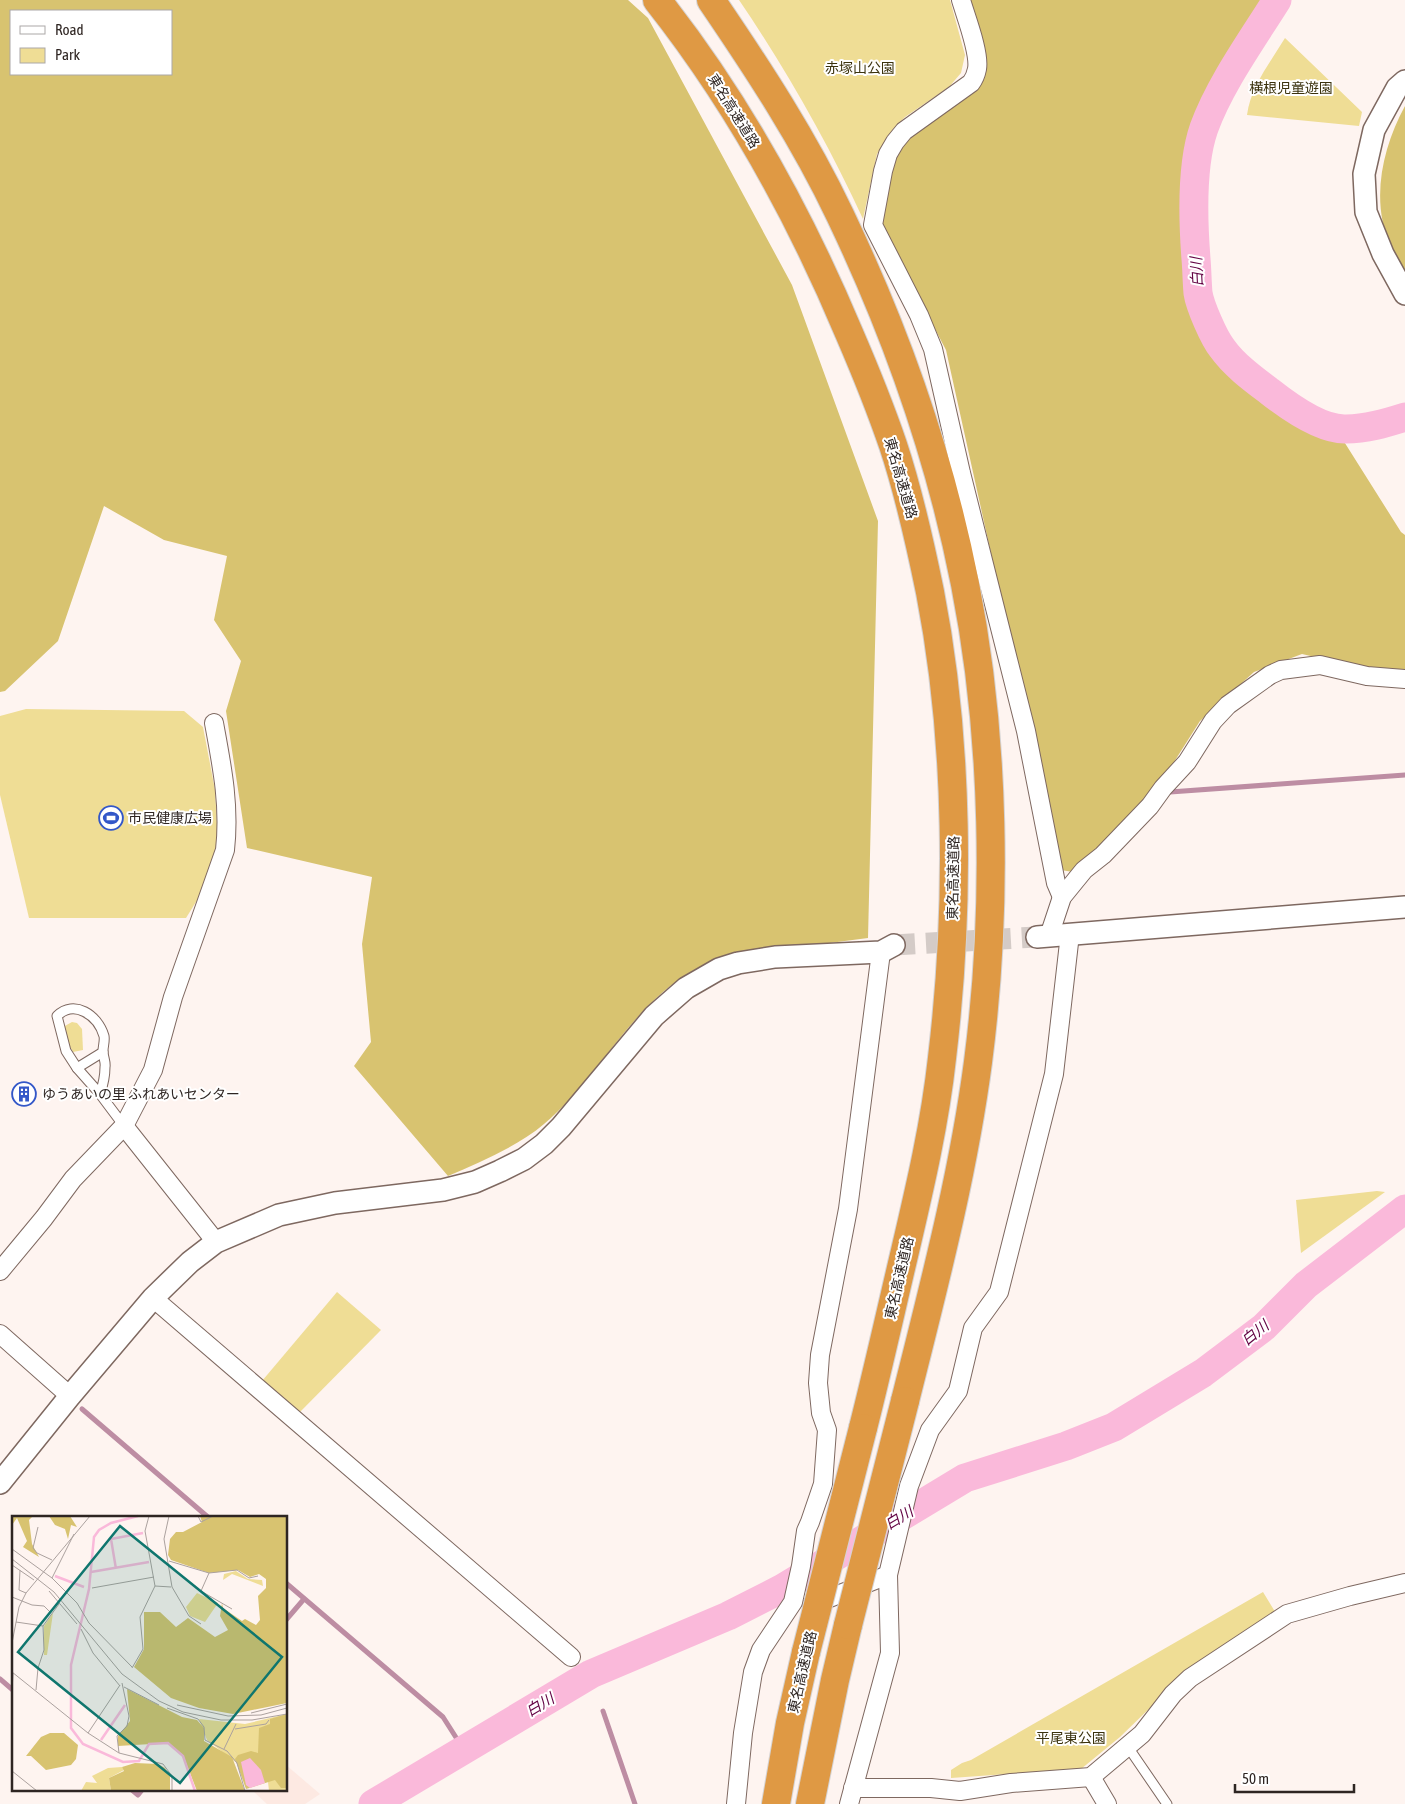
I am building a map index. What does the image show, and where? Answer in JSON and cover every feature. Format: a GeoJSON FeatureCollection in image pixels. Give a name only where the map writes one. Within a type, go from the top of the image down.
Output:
{"type":"FeatureCollection","features":[{"type":"Feature","properties":{"kind":"highway","name":"東名高速道路"},"geometry":{"type":"LineString","coordinates":[[657,0],[686,37],[736,112],[784,194],[826,279],[857,352],[894,447],[914,521],[930,594],[943,675],[949,741],[954,847],[953,916],[942,1059],[928,1149],[863,1428],[806,1652],[790,1723],[776,1804]]}},
{"type":"Feature","properties":{"kind":"highway"},"geometry":{"type":"LineString","coordinates":[[711,0],[755,65],[786,116],[840,214],[903,364],[928,440],[966,586],[979,671],[986,742],[990,826],[989,913],[978,1063],[945,1236],[848,1625],[810,1804]]}},
{"type":"Feature","properties":{"kind":"street"},"geometry":{"type":"LineString","coordinates":[[961,0],[977,57],[978,67],[975,76],[971,84],[904,131],[895,142],[885,162],[873,225],[919,315],[933,349],[961,473],[1026,731],[1056,883],[1062,897]]}},
{"type":"Feature","properties":{"kind":"street"},"geometry":{"type":"LineString","coordinates":[[1405,81],[1397,88],[1374,130],[1364,174],[1366,212],[1383,254],[1405,294]]}},
{"type":"Feature","properties":{"kind":"street"},"geometry":{"type":"LineString","coordinates":[[1043,936],[1062,897],[1084,870],[1103,855],[1150,806],[1163,788],[1187,762],[1218,715],[1228,705],[1270,675],[1281,670],[1320,665],[1367,676],[1405,679]]}},
{"type":"Feature","properties":{"kind":"street"},"geometry":{"type":"LineString","coordinates":[[0,1271],[74,1179],[124,1126],[154,1070],[173,997],[225,850],[227,832],[226,794],[214,723]]}},
{"type":"Feature","properties":{"kind":"street"},"geometry":{"type":"LineString","coordinates":[[1043,936],[1405,907]]}},
{"type":"Feature","properties":{"kind":"street"},"geometry":{"type":"LineString","coordinates":[[1070,934],[1054,1074],[1000,1292],[973,1328],[958,1391],[930,1430],[909,1487],[888,1575],[890,1653],[851,1796],[932,1788],[958,1797],[1011,1783],[1092,1777],[1142,1734],[1174,1694],[1190,1678],[1287,1614],[1405,1583]]}},
{"type":"Feature","properties":{"kind":"street"},"geometry":{"type":"LineString","coordinates":[[0,1483],[70,1396],[153,1298],[190,1262],[216,1242],[278,1215],[335,1203],[443,1190],[475,1182],[500,1172],[524,1159],[544,1144],[561,1127],[654,1016],[686,988],[719,969],[738,963],[775,957],[887,949],[848,1209],[820,1355],[818,1383],[821,1413],[827,1430],[823,1484],[806,1531],[801,1566],[788,1609],[761,1650],[752,1672],[743,1733],[736,1804]]}},
{"type":"Feature","properties":{"kind":"street"},"geometry":{"type":"LineString","coordinates":[[124,1126],[216,1242]]}},
{"type":"Feature","properties":{"kind":"street"},"geometry":{"type":"LineString","coordinates":[[153,1298],[571,1657]]}},
{"type":"Feature","properties":{"kind":"street"},"geometry":{"type":"LineString","coordinates":[[0,1334],[70,1396]]}},
{"type":"Feature","properties":{"kind":"street"},"geometry":{"type":"LineString","coordinates":[[788,1609],[888,1575]]}},
{"type":"Feature","properties":{"kind":"street"},"geometry":{"type":"LineString","coordinates":[[1092,1777],[1107,1804]]}},
{"type":"Feature","properties":{"kind":"lane"},"geometry":{"type":"LineString","coordinates":[[100,1094],[106,1066],[103,1052],[104,1036],[93,1016],[79,1009],[69,1008],[62,1010],[57,1016],[64,1048],[77,1068],[100,1094],[124,1126]]}},
{"type":"Feature","properties":{"kind":"lane"},"geometry":{"type":"LineString","coordinates":[[77,1068],[103,1052]]}},
{"type":"Feature","properties":{"kind":"lane"},"geometry":{"type":"LineString","coordinates":[[1128,1747],[1167,1804]]}},
{"type":"Feature","properties":{"kind":"shaded area"},"geometry":{"type":"Polygon","coordinates":[[[0,0],[628,0],[648,18],[792,285],[878,521],[868,938],[733,956],[703,965],[694,970],[671,985],[651,1003],[633,1022],[582,1086],[544,1124],[510,1147],[448,1176],[354,1066],[371,1042],[362,944],[372,877],[247,848],[226,711],[241,661],[214,620],[227,556],[164,540],[104,506],[58,641],[5,691],[0,692],[0,0]]]}},
{"type":"Feature","properties":{"kind":"shaded area"},"geometry":{"type":"Polygon","coordinates":[[[967,0],[1271,0],[1193,128],[1188,158],[1187,198],[1196,296],[1209,331],[1220,351],[1245,376],[1275,398],[1305,418],[1334,430],[1343,440],[1401,532],[1405,535],[1405,672],[1367,669],[1302,654],[1254,672],[1200,721],[1174,762],[1136,812],[1073,872],[1061,870],[946,350],[882,228],[889,169],[903,137],[971,90],[986,63],[967,0]]]}},
{"type":"Feature","properties":{"kind":"shaded area"},"geometry":{"type":"Polygon","coordinates":[[[1405,106],[1405,270],[1392,250],[1385,230],[1380,194],[1385,157],[1390,139],[1405,106]]]}},
{"type":"Feature","properties":{"kind":"shaded area"},"geometry":{"type":"Polygon","coordinates":[[[288,1767],[320,1794],[305,1804],[267,1804],[254,1792],[288,1792],[288,1767]]]}},
{"type":"Feature","properties":{"kind":"green space","name":"赤塚山公園"},"geometry":{"type":"Polygon","coordinates":[[[739,0],[950,0],[965,55],[961,73],[949,87],[905,117],[893,129],[877,154],[863,219],[806,107],[739,0]]]}},
{"type":"Feature","properties":{"kind":"green space","name":"横根児童遊園"},"geometry":{"type":"Polygon","coordinates":[[[1285,38],[1362,112],[1359,126],[1247,115],[1257,84],[1285,38]]]}},
{"type":"Feature","properties":{"kind":"green space","name":"市民健康広場"},"geometry":{"type":"Polygon","coordinates":[[[26,709],[184,711],[203,727],[215,790],[218,841],[214,873],[186,918],[29,918],[0,795],[0,716],[26,709]]]}},
{"type":"Feature","properties":{"kind":"green space"},"geometry":{"type":"Polygon","coordinates":[[[72,1022],[77,1023],[82,1029],[83,1050],[73,1052],[65,1038],[63,1027],[72,1022]]]}},
{"type":"Feature","properties":{"kind":"green space"},"geometry":{"type":"Polygon","coordinates":[[[1377,1191],[1385,1192],[1301,1253],[1296,1200],[1377,1191]]]}},
{"type":"Feature","properties":{"kind":"green space"},"geometry":{"type":"Polygon","coordinates":[[[337,1292],[381,1330],[299,1413],[262,1381],[337,1292]]]}},
{"type":"Feature","properties":{"kind":"green space","name":"平尾東公園"},"geometry":{"type":"Polygon","coordinates":[[[1263,1592],[1277,1615],[1187,1672],[1120,1737],[1081,1769],[951,1778],[951,1770],[962,1763],[971,1760],[1263,1592]]]}},
{"type":"Feature","properties":{"kind":"waterway","name":"白川"},"geometry":{"type":"LineString","coordinates":[[1277,0],[1237,62],[1219,95],[1204,128],[1200,143],[1194,193],[1199,299],[1215,337],[1232,360],[1257,382],[1305,416],[1326,426],[1346,429],[1368,427],[1405,417]]}},
{"type":"Feature","properties":{"kind":"waterway"},"geometry":{"type":"LineString","coordinates":[[1170,792],[1405,775]]}},
{"type":"Feature","properties":{"kind":"waterway","name":"白川"},"geometry":{"type":"LineString","coordinates":[[373,1804],[591,1674],[728,1616],[783,1588],[965,1478],[1066,1446],[1114,1427],[1203,1373],[1264,1327],[1306,1285],[1405,1209]]}},
{"type":"Feature","properties":{"kind":"waterway"},"geometry":{"type":"LineString","coordinates":[[82,1409],[207,1516]]}},
{"type":"Feature","properties":{"kind":"waterway"},"geometry":{"type":"LineString","coordinates":[[288,1585],[443,1717],[464,1750]]}},
{"type":"Feature","properties":{"kind":"waterway"},"geometry":{"type":"LineString","coordinates":[[288,1618],[304,1599]]}},
{"type":"Feature","properties":{"kind":"waterway"},"geometry":{"type":"LineString","coordinates":[[0,1679],[12,1689]]}},
{"type":"Feature","properties":{"kind":"waterway"},"geometry":{"type":"LineString","coordinates":[[603,1711],[635,1804]]}},
{"type":"Feature","properties":{"kind":"waterway"},"geometry":{"type":"LineString","coordinates":[[134,1792],[138,1795],[140,1792]]}},
{"type":"Feature","properties":{"kind":"tunnel"},"geometry":{"type":"LineString","coordinates":[[894,945],[1037,937]]}},
{"type":"Feature","properties":{"kind":"place","name":"市民健康広場"},"geometry":{"type":"Point","coordinates":[111,818]}},
{"type":"Feature","properties":{"kind":"place","name":"ゆうあいの里 ふれあいセンター"},"geometry":{"type":"Point","coordinates":[24,1094]}}]}
